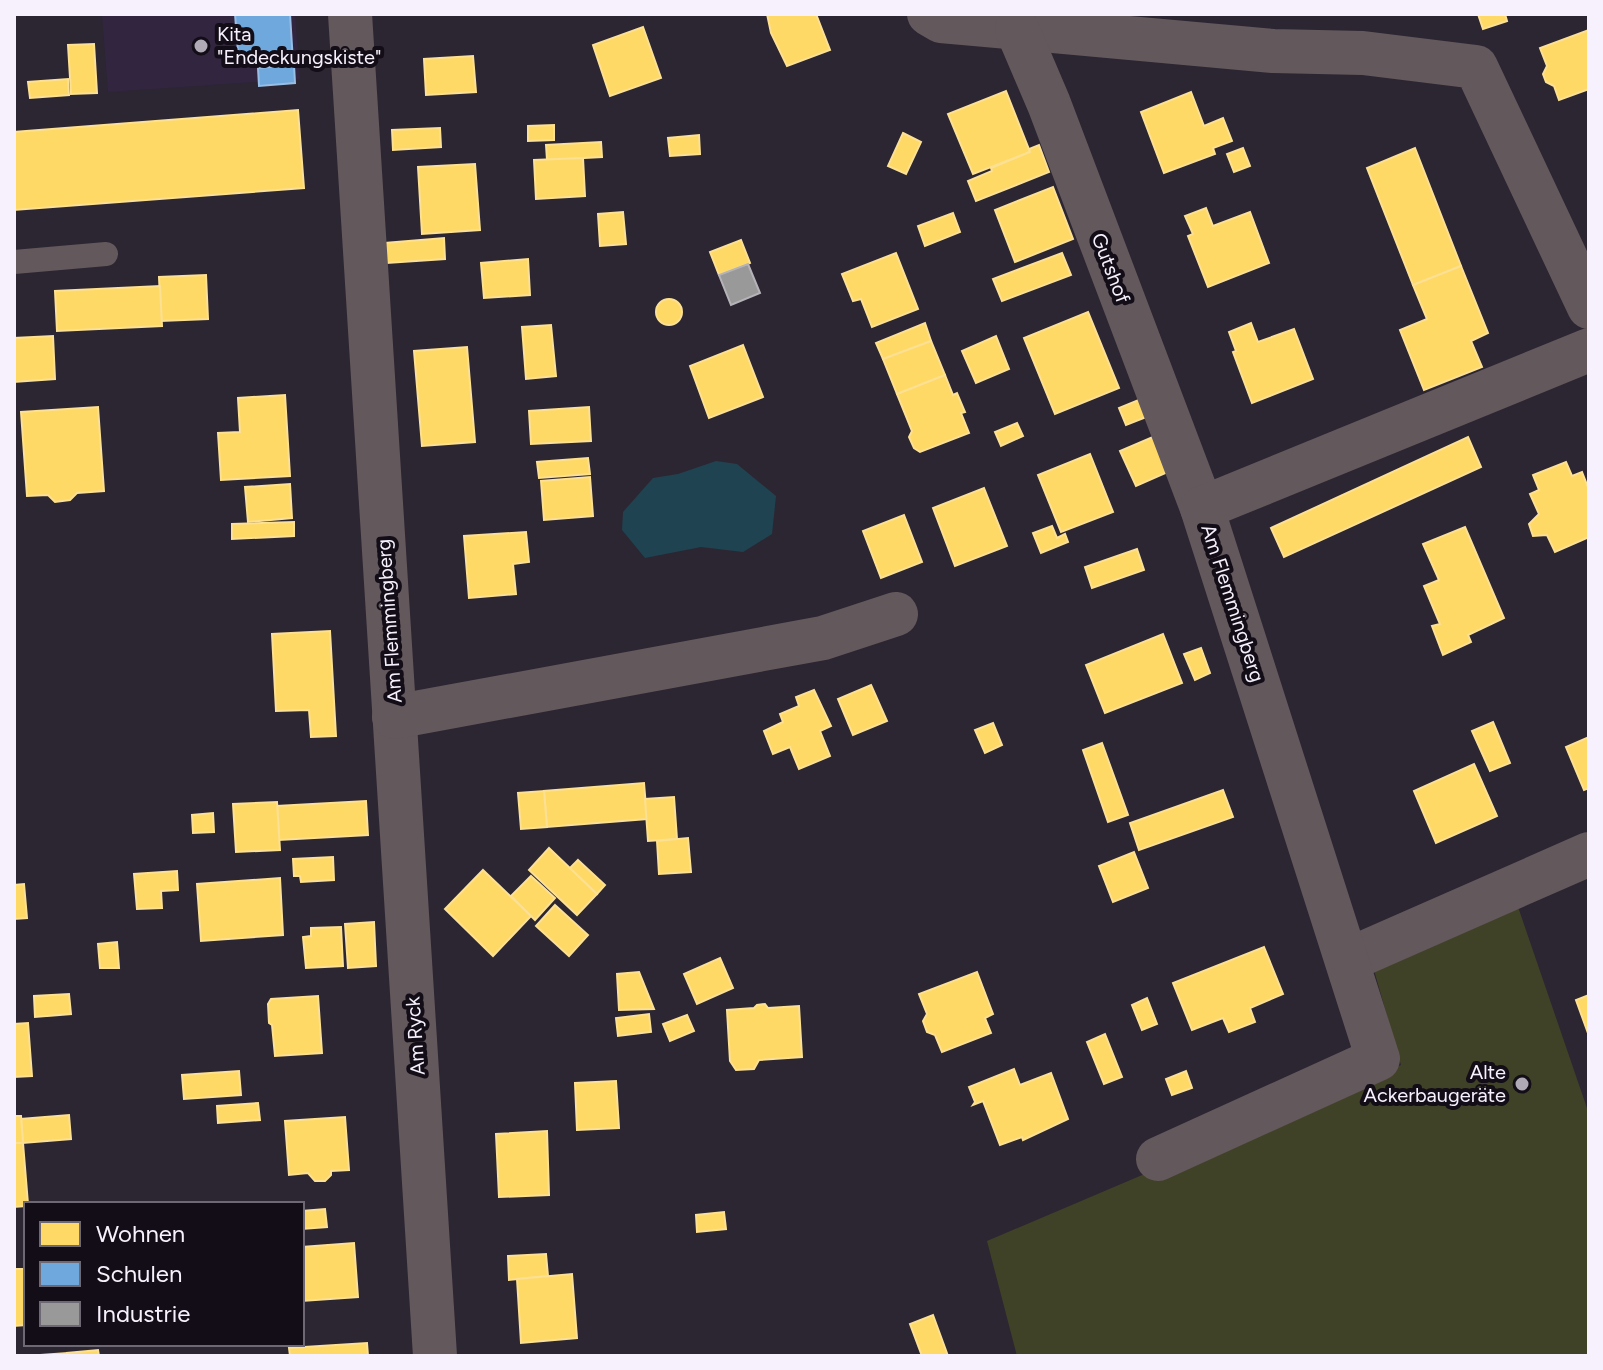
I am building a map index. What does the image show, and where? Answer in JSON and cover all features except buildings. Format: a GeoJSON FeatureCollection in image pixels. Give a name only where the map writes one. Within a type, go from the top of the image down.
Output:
{"type":"FeatureCollection","features":[{"type":"Feature","properties":{"kind":"street","name":"Am Flemmingberg"},"geometry":{"type":"LineString","coordinates":[[350,14],[394,717],[823,638],[896,614]]}},
{"type":"Feature","properties":{"kind":"street"},"geometry":{"type":"LineString","coordinates":[[929,14],[941,21],[1017,29],[1273,51],[1363,53],[1476,67],[1589,307]]}},
{"type":"Feature","properties":{"kind":"street","name":"Gutshof"},"geometry":{"type":"LineString","coordinates":[[1017,29],[1049,104],[1202,508]]}},
{"type":"Feature","properties":{"kind":"street","name":"Am Flemmingberg"},"geometry":{"type":"LineString","coordinates":[[1158,1159],[1378,1059],[1202,508],[1589,350]]}},
{"type":"Feature","properties":{"kind":"street","name":"Am Ryck"},"geometry":{"type":"LineString","coordinates":[[394,717],[435,1356]]}},
{"type":"Feature","properties":{"kind":"street"},"geometry":{"type":"LineString","coordinates":[[1348,960],[1589,854]]}},
{"type":"Feature","properties":{"kind":"lane"},"geometry":{"type":"LineString","coordinates":[[14,262],[106,254]]}},
{"type":"Feature","properties":{"kind":"shaded area","name":"Kita \"Endeckungskiste\""},"geometry":{"type":"Polygon","coordinates":[[[102,14],[295,14],[300,79],[108,92],[102,14]]]}},
{"type":"Feature","properties":{"kind":"green space"},"geometry":{"type":"Polygon","coordinates":[[[1517,904],[1589,1114],[1589,1356],[1017,1356],[987,1241],[1401,1065],[1374,970],[1517,904]]]}},
{"type":"Feature","properties":{"kind":"water"},"geometry":{"type":"Polygon","coordinates":[[[716,461],[737,464],[776,496],[772,534],[743,552],[701,547],[645,558],[622,530],[623,512],[653,478],[678,474],[716,461]]]}},
{"type":"Feature","properties":{"kind":"place","name":"Kita \"Endeckungskiste\""},"geometry":{"type":"Point","coordinates":[201,46]}},
{"type":"Feature","properties":{"kind":"place","name":"Alte Ackerbaugeräte"},"geometry":{"type":"Point","coordinates":[1522,1084]}}]}
